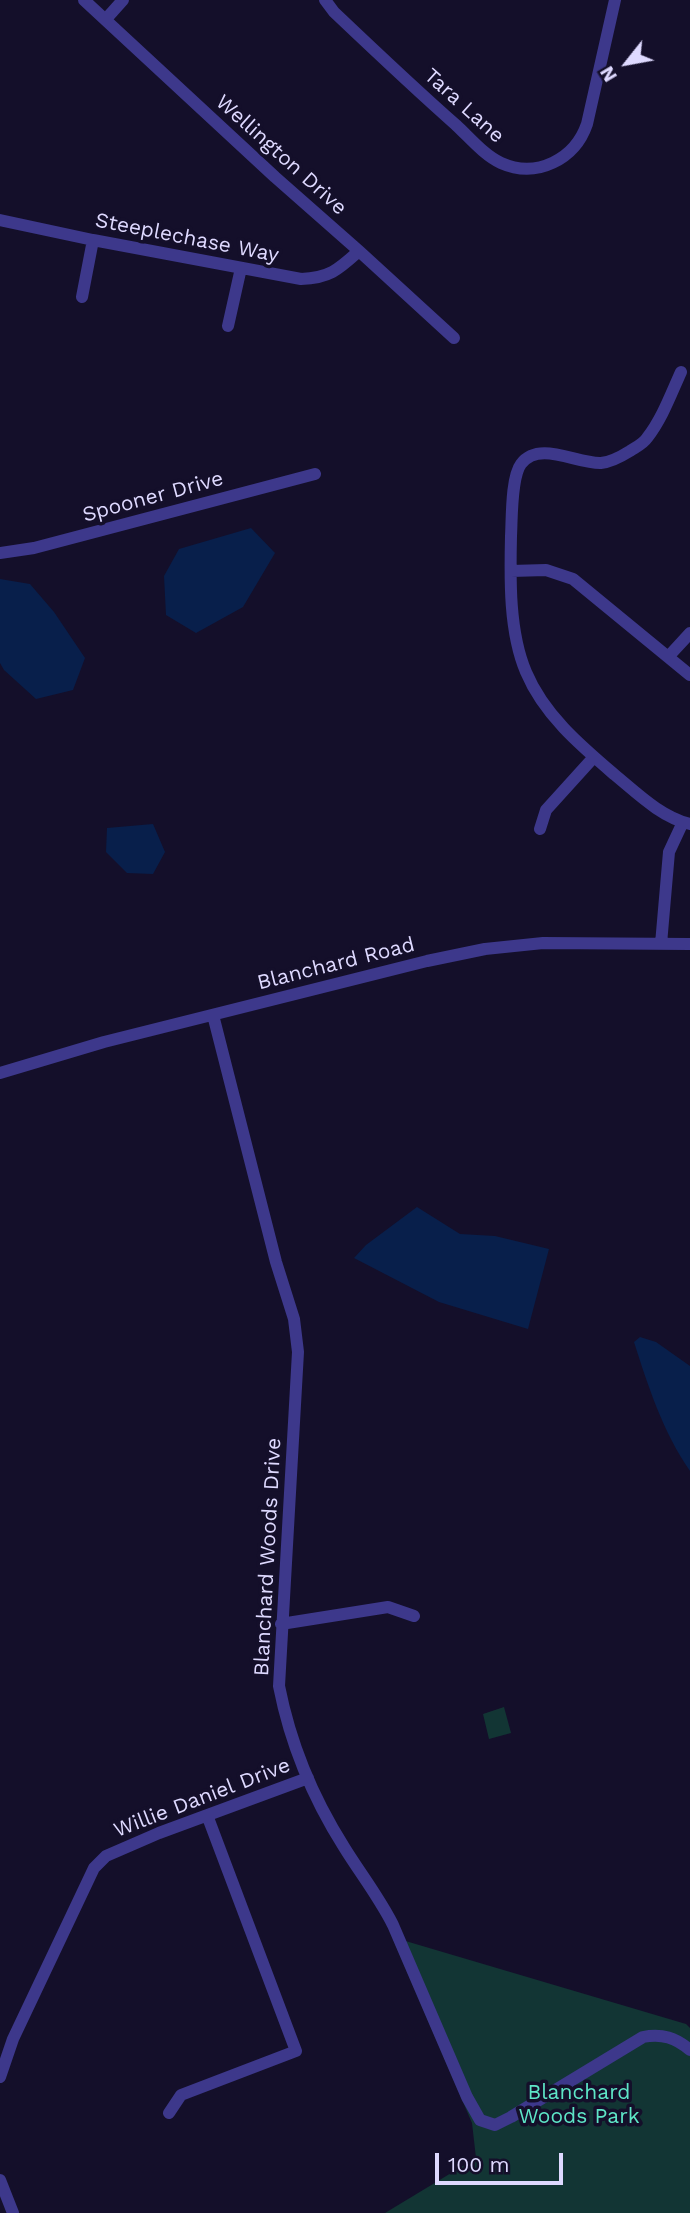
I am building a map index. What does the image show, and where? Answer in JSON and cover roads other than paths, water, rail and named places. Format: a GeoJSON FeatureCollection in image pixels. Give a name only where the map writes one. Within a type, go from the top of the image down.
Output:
{"type":"FeatureCollection","features":[{"type":"Feature","properties":{"kind":"street","name":"Wellington Drive"},"geometry":{"type":"LineString","coordinates":[[84,0],[453,338]]}},
{"type":"Feature","properties":{"kind":"street"},"geometry":{"type":"LineString","coordinates":[[106,19],[123,0]]}},
{"type":"Feature","properties":{"kind":"street","name":"Tara Lane"},"geometry":{"type":"LineString","coordinates":[[325,0],[334,12],[419,92],[495,160],[512,167],[528,169],[547,166],[563,158],[584,132],[615,0]]}},
{"type":"Feature","properties":{"kind":"street","name":"Steeplechase Way"},"geometry":{"type":"LineString","coordinates":[[0,220],[301,279],[317,279],[335,272],[359,251]]}},
{"type":"Feature","properties":{"kind":"street"},"geometry":{"type":"LineString","coordinates":[[82,297],[93,240]]}},
{"type":"Feature","properties":{"kind":"street"},"geometry":{"type":"LineString","coordinates":[[229,326],[241,268]]}},
{"type":"Feature","properties":{"kind":"street"},"geometry":{"type":"LineString","coordinates":[[661,944],[669,852],[687,823],[649,804],[576,742],[546,706],[526,672],[515,632],[511,571],[514,496],[518,467],[526,457],[534,453],[554,454],[602,463],[621,457],[646,440],[681,372]]}},
{"type":"Feature","properties":{"kind":"street","name":"Spooner Drive"},"geometry":{"type":"LineString","coordinates":[[0,553],[34,548],[315,474]]}},
{"type":"Feature","properties":{"kind":"street"},"geometry":{"type":"LineString","coordinates":[[511,571],[546,570],[573,579],[690,675]]}},
{"type":"Feature","properties":{"kind":"street"},"geometry":{"type":"LineString","coordinates":[[668,657],[690,633]]}},
{"type":"Feature","properties":{"kind":"street"},"geometry":{"type":"LineString","coordinates":[[540,830],[546,810],[594,757]]}},
{"type":"Feature","properties":{"kind":"street","name":"Blanchard Road"},"geometry":{"type":"LineString","coordinates":[[0,1073],[93,1045],[427,961],[485,949],[543,943],[690,944]]}},
{"type":"Feature","properties":{"kind":"street","name":"Blanchard Woods Drive"},"geometry":{"type":"LineString","coordinates":[[213,1015],[276,1262],[294,1319],[298,1352],[279,1686],[286,1721],[308,1778],[342,1844],[383,1905],[467,2097],[480,2120],[495,2125],[511,2118],[643,2038],[661,2035],[673,2038],[690,2050]]}},
{"type":"Feature","properties":{"kind":"street"},"geometry":{"type":"LineString","coordinates":[[281,1624],[388,1606],[414,1616]]}},
{"type":"Feature","properties":{"kind":"street","name":"Willie Daniel Drive"},"geometry":{"type":"LineString","coordinates":[[0,2077],[13,2039],[94,1868],[106,1856],[308,1778]]}},
{"type":"Feature","properties":{"kind":"street"},"geometry":{"type":"LineString","coordinates":[[169,2113],[181,2095],[296,2051],[207,1815]]}},
{"type":"Feature","properties":{"kind":"street"},"geometry":{"type":"LineString","coordinates":[[0,2180],[13,2213]]}},
{"type":"Feature","properties":{"kind":"water"},"geometry":{"type":"Polygon","coordinates":[[[251,528],[275,553],[243,607],[196,633],[166,615],[164,576],[179,549],[251,528]]]}},
{"type":"Feature","properties":{"kind":"water"},"geometry":{"type":"Polygon","coordinates":[[[0,579],[30,584],[54,612],[85,658],[73,690],[36,699],[4,670],[0,663],[0,579]]]}},
{"type":"Feature","properties":{"kind":"water"},"geometry":{"type":"Polygon","coordinates":[[[153,824],[165,852],[153,874],[127,873],[106,852],[107,828],[153,824]]]}},
{"type":"Feature","properties":{"kind":"water"},"geometry":{"type":"Polygon","coordinates":[[[417,1207],[460,1234],[495,1236],[549,1249],[528,1329],[439,1302],[354,1258],[366,1245],[417,1207]]]}},
{"type":"Feature","properties":{"kind":"water"},"geometry":{"type":"Polygon","coordinates":[[[640,1337],[656,1342],[690,1366],[690,1471],[664,1425],[651,1392],[634,1342],[640,1337]]]}},
{"type":"Feature","properties":{"kind":"park label","name":"Blanchard Woods Park"},"geometry":{"type":"Point","coordinates":[579,2105]}}]}
